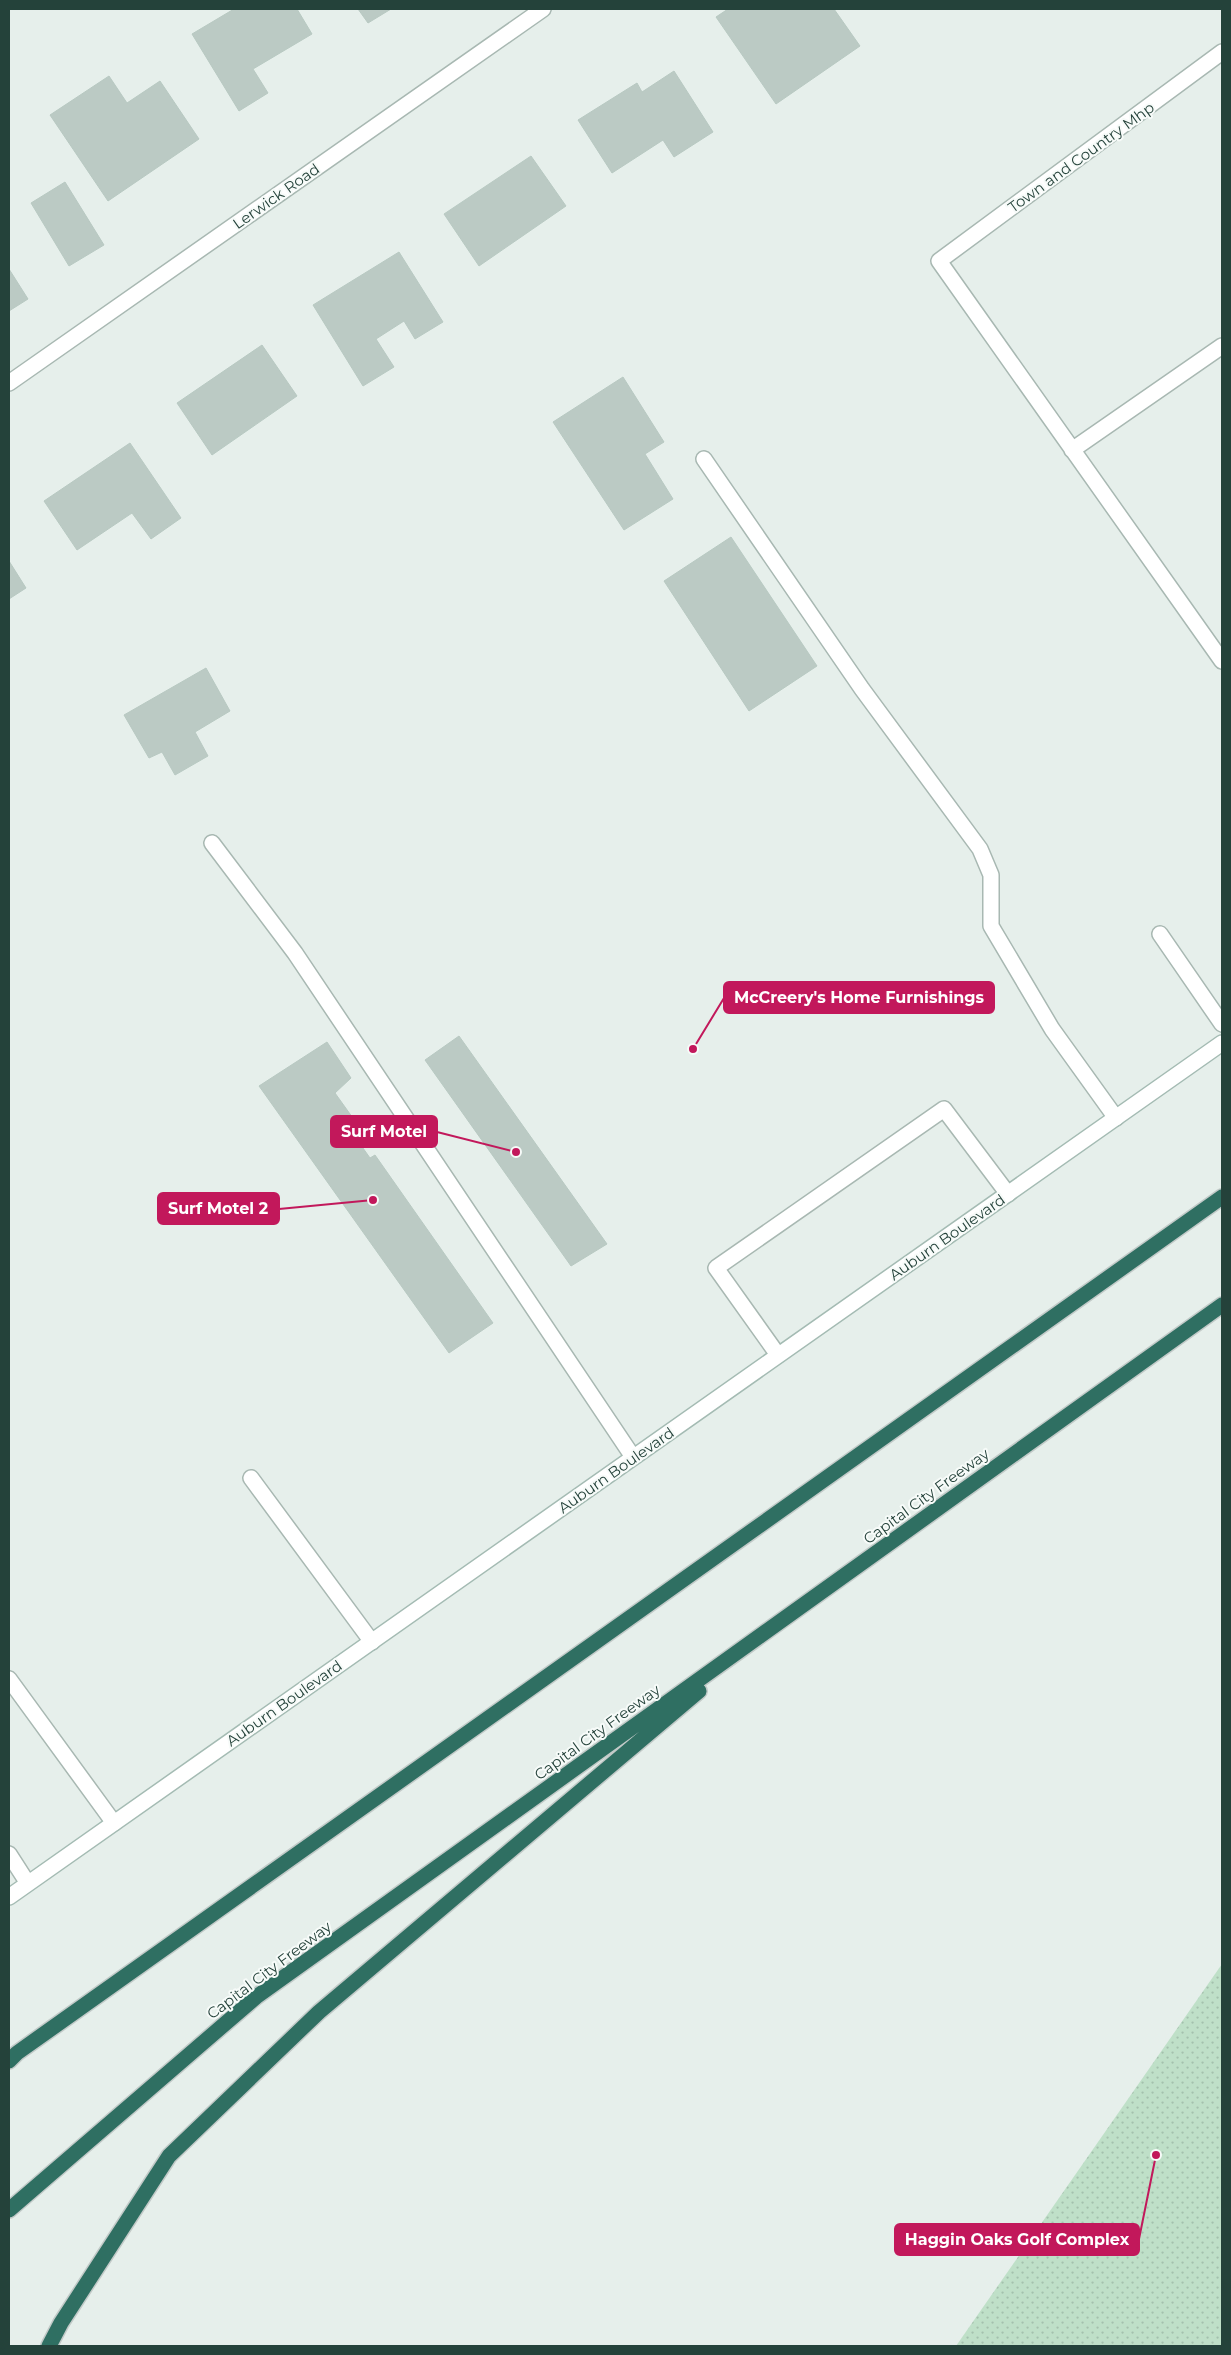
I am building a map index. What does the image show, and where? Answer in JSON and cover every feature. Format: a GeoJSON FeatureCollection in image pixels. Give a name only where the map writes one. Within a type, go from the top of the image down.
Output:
{"type":"FeatureCollection","features":[{"type":"Feature","properties":{"kind":"highway"},"geometry":{"type":"LineString","coordinates":[[12,2057],[1222,1197]]}},
{"type":"Feature","properties":{"kind":"highway","name":"Capital City Freeway"},"geometry":{"type":"LineString","coordinates":[[9,2210],[256,1998],[1222,1304]]}},
{"type":"Feature","properties":{"kind":"highway"},"geometry":{"type":"LineString","coordinates":[[49,2346],[61,2323],[169,2156],[319,2012],[785,1618]]}},
{"type":"Feature","properties":{"kind":"main road","name":"Lerwick Road"},"geometry":{"type":"LineString","coordinates":[[9,383],[543,9]]}},
{"type":"Feature","properties":{"kind":"main road","name":"Town and Country Mhp"},"geometry":{"type":"LineString","coordinates":[[1072,450],[939,261],[1222,52]]}},
{"type":"Feature","properties":{"kind":"main road"},"geometry":{"type":"LineString","coordinates":[[1219,651],[1072,450],[1222,346]]}},
{"type":"Feature","properties":{"kind":"main road"},"geometry":{"type":"LineString","coordinates":[[704,459],[862,689],[980,849],[991,874],[991,926],[1052,1029],[1116,1118]]}},
{"type":"Feature","properties":{"kind":"main road"},"geometry":{"type":"LineString","coordinates":[[212,843],[295,953],[633,1458]]}},
{"type":"Feature","properties":{"kind":"main road"},"geometry":{"type":"LineString","coordinates":[[1160,934],[1222,1024]]}},
{"type":"Feature","properties":{"kind":"main road","name":"Auburn Boulevard"},"geometry":{"type":"LineString","coordinates":[[9,1897],[1222,1043]]}},
{"type":"Feature","properties":{"kind":"main road"},"geometry":{"type":"LineString","coordinates":[[778,1355],[716,1268],[944,1108],[1008,1194]]}},
{"type":"Feature","properties":{"kind":"main road"},"geometry":{"type":"LineString","coordinates":[[251,1478],[372,1642]]}},
{"type":"Feature","properties":{"kind":"main road"},"geometry":{"type":"LineString","coordinates":[[9,1679],[114,1823]]}},
{"type":"Feature","properties":{"kind":"main road"},"geometry":{"type":"LineString","coordinates":[[9,1854],[28,1882]]}},
{"type":"Feature","properties":{"kind":"green space"},"geometry":{"type":"Polygon","coordinates":[[[1222,1964],[1222,2346],[956,2346],[1222,1964]]]}},
{"type":"Feature","properties":{"kind":"building"},"geometry":{"type":"Polygon","coordinates":[[[234,9],[297,9],[312,34],[253,69],[268,93],[239,111],[192,34],[234,9]]]}},
{"type":"Feature","properties":{"kind":"building"},"geometry":{"type":"Polygon","coordinates":[[[358,9],[391,9],[368,23],[358,9]]]}},
{"type":"Feature","properties":{"kind":"building"},"geometry":{"type":"Polygon","coordinates":[[[728,9],[834,9],[860,46],[776,104],[716,17],[728,9]]]}},
{"type":"Feature","properties":{"kind":"building"},"geometry":{"type":"Polygon","coordinates":[[[674,71],[713,132],[674,157],[663,140],[612,173],[578,120],[637,83],[642,92],[674,71]]]}},
{"type":"Feature","properties":{"kind":"building"},"geometry":{"type":"Polygon","coordinates":[[[109,76],[127,103],[160,81],[199,139],[108,201],[50,115],[109,76]]]}},
{"type":"Feature","properties":{"kind":"building"},"geometry":{"type":"Polygon","coordinates":[[[531,156],[566,206],[479,266],[444,214],[531,156]]]}},
{"type":"Feature","properties":{"kind":"building"},"geometry":{"type":"Polygon","coordinates":[[[65,182],[104,245],[69,266],[31,203],[65,182]]]}},
{"type":"Feature","properties":{"kind":"building"},"geometry":{"type":"Polygon","coordinates":[[[399,252],[443,322],[415,339],[404,321],[376,339],[394,367],[363,386],[313,305],[399,252]]]}},
{"type":"Feature","properties":{"kind":"building"},"geometry":{"type":"Polygon","coordinates":[[[9,269],[28,299],[9,311],[9,269]]]}},
{"type":"Feature","properties":{"kind":"building"},"geometry":{"type":"Polygon","coordinates":[[[262,345],[297,396],[212,455],[177,403],[262,345]]]}},
{"type":"Feature","properties":{"kind":"building"},"geometry":{"type":"Polygon","coordinates":[[[623,377],[664,442],[645,454],[673,499],[624,530],[553,422],[623,377]]]}},
{"type":"Feature","properties":{"kind":"building"},"geometry":{"type":"Polygon","coordinates":[[[130,443],[181,518],[151,539],[132,513],[77,550],[44,501],[130,443]]]}},
{"type":"Feature","properties":{"kind":"building"},"geometry":{"type":"Polygon","coordinates":[[[731,537],[817,666],[749,711],[664,581],[731,537]]]}},
{"type":"Feature","properties":{"kind":"building"},"geometry":{"type":"Polygon","coordinates":[[[9,561],[26,588],[9,599],[9,561]]]}},
{"type":"Feature","properties":{"kind":"building"},"geometry":{"type":"Polygon","coordinates":[[[206,668],[230,711],[195,732],[208,756],[175,775],[162,752],[149,758],[124,715],[206,668]]]}},
{"type":"Feature","properties":{"kind":"building"},"geometry":{"type":"Polygon","coordinates":[[[459,1036],[607,1244],[571,1266],[425,1060],[459,1036]]]}},
{"type":"Feature","properties":{"kind":"building"},"geometry":{"type":"Polygon","coordinates":[[[327,1042],[351,1078],[335,1093],[365,1135],[358,1141],[370,1158],[375,1155],[493,1323],[449,1353],[259,1086],[327,1042]]]}},
{"type":"Feature","properties":{"kind":"place","name":"McCreery's Home Furnishings"},"geometry":{"type":"Point","coordinates":[693,1049]}},
{"type":"Feature","properties":{"kind":"place","name":"Surf Motel"},"geometry":{"type":"Point","coordinates":[516,1152]}},
{"type":"Feature","properties":{"kind":"place","name":"Surf Motel 2"},"geometry":{"type":"Point","coordinates":[373,1200]}},
{"type":"Feature","properties":{"kind":"place","name":"Haggin Oaks Golf Complex"},"geometry":{"type":"Point","coordinates":[1156,2155]}}]}
